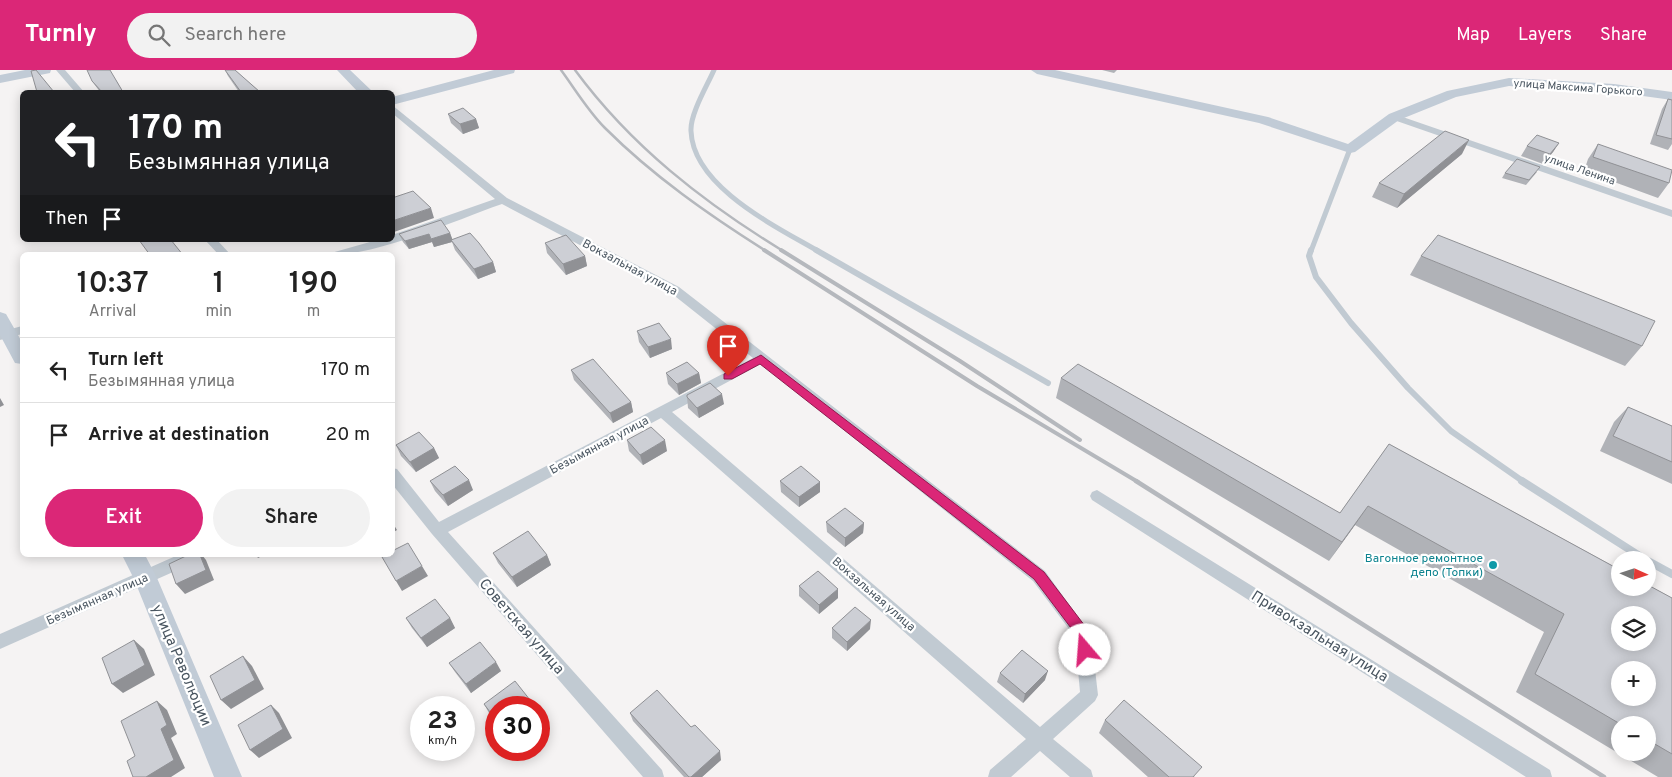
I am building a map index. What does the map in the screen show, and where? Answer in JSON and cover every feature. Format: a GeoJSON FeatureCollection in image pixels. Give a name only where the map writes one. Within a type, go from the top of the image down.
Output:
{"type":"FeatureCollection","features":[{"type":"Feature","properties":{"kind":"street"},"geometry":{"type":"LineString","coordinates":[[0,79],[45,70]]}},
{"type":"Feature","properties":{"kind":"street"},"geometry":{"type":"LineString","coordinates":[[60,70],[78,90]]}},
{"type":"Feature","properties":{"kind":"street"},"geometry":{"type":"LineString","coordinates":[[344,70],[357,86],[363,90]]}},
{"type":"Feature","properties":{"kind":"street"},"geometry":{"type":"LineString","coordinates":[[395,100],[509,70]]}},
{"type":"Feature","properties":{"kind":"street"},"geometry":{"type":"LineString","coordinates":[[1037,70],[1263,120],[1350,149]]}},
{"type":"Feature","properties":{"kind":"street","name":"улица Максима Горького"},"geometry":{"type":"LineString","coordinates":[[1350,149],[1394,117],[1452,94],[1509,82],[1614,88],[1672,96]]}},
{"type":"Feature","properties":{"kind":"street","name":"Вокзальная улица"},"geometry":{"type":"LineString","coordinates":[[395,110],[503,200],[675,290],[1039,576],[1084,635],[1089,695],[1041,738]]}},
{"type":"Feature","properties":{"kind":"street","name":"улица Ленина"},"geometry":{"type":"LineString","coordinates":[[1394,117],[1672,214]]}},
{"type":"Feature","properties":{"kind":"street"},"geometry":{"type":"LineString","coordinates":[[395,239],[503,200]]}},
{"type":"Feature","properties":{"kind":"street"},"geometry":{"type":"LineString","coordinates":[[213,242],[222,252]]}},
{"type":"Feature","properties":{"kind":"street"},"geometry":{"type":"LineString","coordinates":[[346,252],[384,242]]}},
{"type":"Feature","properties":{"kind":"street"},"geometry":{"type":"LineString","coordinates":[[8,329],[20,354]]}},
{"type":"Feature","properties":{"kind":"street","name":"Безымянная улица"},"geometry":{"type":"LineString","coordinates":[[437,530],[761,359]]}},
{"type":"Feature","properties":{"kind":"street","name":"Вокзальная улица"},"geometry":{"type":"LineString","coordinates":[[663,412],[1084,777]]}},
{"type":"Feature","properties":{"kind":"street","name":"Советская улица"},"geometry":{"type":"LineString","coordinates":[[395,477],[437,530],[655,777]]}},
{"type":"Feature","properties":{"kind":"street","name":"Привокзальная улица"},"geometry":{"type":"LineString","coordinates":[[1097,496],[1543,777]]}},
{"type":"Feature","properties":{"kind":"street","name":"улица Революции"},"geometry":{"type":"LineString","coordinates":[[134,557],[146,578],[228,777]]}},
{"type":"Feature","properties":{"kind":"street","name":"Безымянная улица"},"geometry":{"type":"LineString","coordinates":[[0,642],[190,557]]}},
{"type":"Feature","properties":{"kind":"street"},"geometry":{"type":"LineString","coordinates":[[997,777],[1041,738]]}},
{"type":"Feature","properties":{"kind":"lane"},"geometry":{"type":"LineString","coordinates":[[714,70],[690,130],[696,151],[716,184],[745,209],[1048,383]]}},
{"type":"Feature","properties":{"kind":"lane"},"geometry":{"type":"LineString","coordinates":[[1350,149],[1309,256],[1316,277],[1351,323],[1408,388],[1451,431],[1522,482],[1628,551]]}},
{"type":"Feature","properties":{"kind":"lane"},"geometry":{"type":"LineString","coordinates":[[1656,565],[1672,574]]}},
{"type":"Feature","properties":{"kind":"building"},"geometry":{"type":"Polygon","coordinates":[[[36,70],[52,90],[36,90],[31,71],[36,70]]]}},
{"type":"Feature","properties":{"kind":"building"},"geometry":{"type":"Polygon","coordinates":[[[87,70],[110,70],[122,90],[100,90],[92,81],[87,70]]]}},
{"type":"Feature","properties":{"kind":"building"},"geometry":{"type":"Polygon","coordinates":[[[225,70],[235,70],[258,90],[240,90],[225,70]]]}},
{"type":"Feature","properties":{"kind":"building"},"geometry":{"type":"Polygon","coordinates":[[[1668,99],[1672,100],[1672,139],[1656,135],[1668,99]]]}},
{"type":"Feature","properties":{"kind":"building"},"geometry":{"type":"Polygon","coordinates":[[[463,108],[476,119],[460,124],[448,114],[463,108]]]}},
{"type":"Feature","properties":{"kind":"building"},"geometry":{"type":"Polygon","coordinates":[[[1445,131],[1469,140],[1404,194],[1379,183],[1445,131]]]}},
{"type":"Feature","properties":{"kind":"building"},"geometry":{"type":"Polygon","coordinates":[[[1537,135],[1559,143],[1550,154],[1527,146],[1537,135]]]}},
{"type":"Feature","properties":{"kind":"building"},"geometry":{"type":"Polygon","coordinates":[[[1598,144],[1672,170],[1669,183],[1593,157],[1598,144]]]}},
{"type":"Feature","properties":{"kind":"building"},"geometry":{"type":"Polygon","coordinates":[[[1517,159],[1540,167],[1529,180],[1505,173],[1517,159]]]}},
{"type":"Feature","properties":{"kind":"building"},"geometry":{"type":"Polygon","coordinates":[[[413,191],[431,208],[395,220],[395,197],[413,191]]]}},
{"type":"Feature","properties":{"kind":"building"},"geometry":{"type":"Polygon","coordinates":[[[441,220],[450,233],[431,239],[429,234],[405,241],[399,234],[441,220]]]}},
{"type":"Feature","properties":{"kind":"building"},"geometry":{"type":"Polygon","coordinates":[[[470,233],[493,262],[474,269],[451,240],[470,233]]]}},
{"type":"Feature","properties":{"kind":"building"},"geometry":{"type":"Polygon","coordinates":[[[566,235],[585,256],[563,264],[545,243],[566,235]]]}},
{"type":"Feature","properties":{"kind":"building"},"geometry":{"type":"Polygon","coordinates":[[[1438,235],[1655,321],[1642,346],[1421,256],[1438,235]]]}},
{"type":"Feature","properties":{"kind":"building"},"geometry":{"type":"Polygon","coordinates":[[[140,242],[173,242],[181,252],[148,252],[140,242]]]}},
{"type":"Feature","properties":{"kind":"building"},"geometry":{"type":"Polygon","coordinates":[[[659,323],[671,339],[648,347],[637,331],[659,323]]]}},
{"type":"Feature","properties":{"kind":"building"},"geometry":{"type":"Polygon","coordinates":[[[593,359],[631,402],[610,413],[571,370],[593,359]]]}},
{"type":"Feature","properties":{"kind":"building"},"geometry":{"type":"Polygon","coordinates":[[[687,362],[699,373],[677,384],[666,373],[687,362]]]}},
{"type":"Feature","properties":{"kind":"building"},"geometry":{"type":"Polygon","coordinates":[[[1078,364],[1340,513],[1389,444],[1611,565],[1611,596],[1656,596],[1656,589],[1672,598],[1672,754],[1656,745],[1656,716],[1611,716],[1611,719],[1535,674],[1564,614],[1368,506],[1342,542],[1061,378],[1078,364]]]}},
{"type":"Feature","properties":{"kind":"building"},"geometry":{"type":"Polygon","coordinates":[[[710,383],[722,394],[697,408],[687,395],[710,383]]]}},
{"type":"Feature","properties":{"kind":"building"},"geometry":{"type":"Polygon","coordinates":[[[1628,407],[1672,426],[1672,462],[1613,436],[1628,407]]]}},
{"type":"Feature","properties":{"kind":"building"},"geometry":{"type":"Polygon","coordinates":[[[651,427],[665,440],[640,455],[627,440],[651,427]]]}},
{"type":"Feature","properties":{"kind":"building"},"geometry":{"type":"Polygon","coordinates":[[[419,432],[434,448],[410,462],[396,445],[419,432]]]}},
{"type":"Feature","properties":{"kind":"building"},"geometry":{"type":"Polygon","coordinates":[[[455,466],[469,480],[443,495],[430,481],[455,466]]]}},
{"type":"Feature","properties":{"kind":"building"},"geometry":{"type":"Polygon","coordinates":[[[801,466],[820,482],[799,497],[780,481],[801,466]]]}},
{"type":"Feature","properties":{"kind":"building"},"geometry":{"type":"Polygon","coordinates":[[[845,508],[864,523],[845,538],[826,522],[845,508]]]}},
{"type":"Feature","properties":{"kind":"building"},"geometry":{"type":"Polygon","coordinates":[[[528,531],[547,555],[512,577],[493,553],[528,531]]]}},
{"type":"Feature","properties":{"kind":"building"},"geometry":{"type":"Polygon","coordinates":[[[408,543],[422,566],[396,581],[382,557],[395,557],[395,550],[408,543]]]}},
{"type":"Feature","properties":{"kind":"building"},"geometry":{"type":"Polygon","coordinates":[[[184,557],[201,557],[206,570],[176,584],[169,564],[184,557]]]}},
{"type":"Feature","properties":{"kind":"building"},"geometry":{"type":"Polygon","coordinates":[[[818,571],[838,589],[819,605],[799,586],[818,571]]]}},
{"type":"Feature","properties":{"kind":"building"},"geometry":{"type":"Polygon","coordinates":[[[435,599],[450,618],[421,638],[406,618],[435,599]]]}},
{"type":"Feature","properties":{"kind":"building"},"geometry":{"type":"Polygon","coordinates":[[[855,607],[871,620],[847,642],[832,628],[855,607]]]}},
{"type":"Feature","properties":{"kind":"building"},"geometry":{"type":"Polygon","coordinates":[[[134,640],[145,665],[112,684],[102,658],[134,640]]]}},
{"type":"Feature","properties":{"kind":"building"},"geometry":{"type":"Polygon","coordinates":[[[480,642],[496,662],[466,684],[449,663],[480,642]]]}},
{"type":"Feature","properties":{"kind":"building"},"geometry":{"type":"Polygon","coordinates":[[[1022,650],[1048,671],[1025,694],[1000,673],[1022,650]]]}},
{"type":"Feature","properties":{"kind":"building"},"geometry":{"type":"Polygon","coordinates":[[[243,656],[255,680],[221,700],[210,676],[243,656]]]}},
{"type":"Feature","properties":{"kind":"building"},"geometry":{"type":"Polygon","coordinates":[[[515,681],[527,696],[495,696],[515,681]]]}},
{"type":"Feature","properties":{"kind":"building"},"geometry":{"type":"Polygon","coordinates":[[[657,690],[691,727],[695,725],[720,751],[691,777],[630,713],[657,690]]]}},
{"type":"Feature","properties":{"kind":"building"},"geometry":{"type":"Polygon","coordinates":[[[1124,700],[1202,767],[1193,777],[1169,777],[1105,720],[1124,700]]]}},
{"type":"Feature","properties":{"kind":"building"},"geometry":{"type":"Polygon","coordinates":[[[157,701],[167,725],[161,729],[174,760],[146,777],[133,777],[127,761],[135,756],[121,721],[157,701]]]}},
{"type":"Feature","properties":{"kind":"building"},"geometry":{"type":"Polygon","coordinates":[[[271,705],[283,729],[250,750],[238,725],[271,705]]]}},
{"type":"Feature","properties":{"kind":"railway"},"geometry":{"type":"LineString","coordinates":[[561,70],[587,107],[623,146],[662,179],[766,251]]}},
{"type":"Feature","properties":{"kind":"railway"},"geometry":{"type":"LineString","coordinates":[[575,70],[620,123],[670,171],[725,213],[783,251]]}},
{"type":"Feature","properties":{"kind":"railway"},"geometry":{"type":"LineString","coordinates":[[764,250],[977,386],[1138,482]]}},
{"type":"Feature","properties":{"kind":"railway"},"geometry":{"type":"LineString","coordinates":[[781,250],[960,361],[1080,440]]}},
{"type":"Feature","properties":{"kind":"railway"},"geometry":{"type":"LineString","coordinates":[[1136,481],[1604,777]]}},
{"type":"Feature","properties":{"kind":"place","name":"Вагонное ремонтное депо (Топки)"},"geometry":{"type":"Point","coordinates":[1493,565]}},
{"type":"Feature","properties":{"kind":"route"},"geometry":{"type":"LineString","coordinates":[[728,376],[761,359],[1039,576],[1084,635],[1085,650]]}}]}
